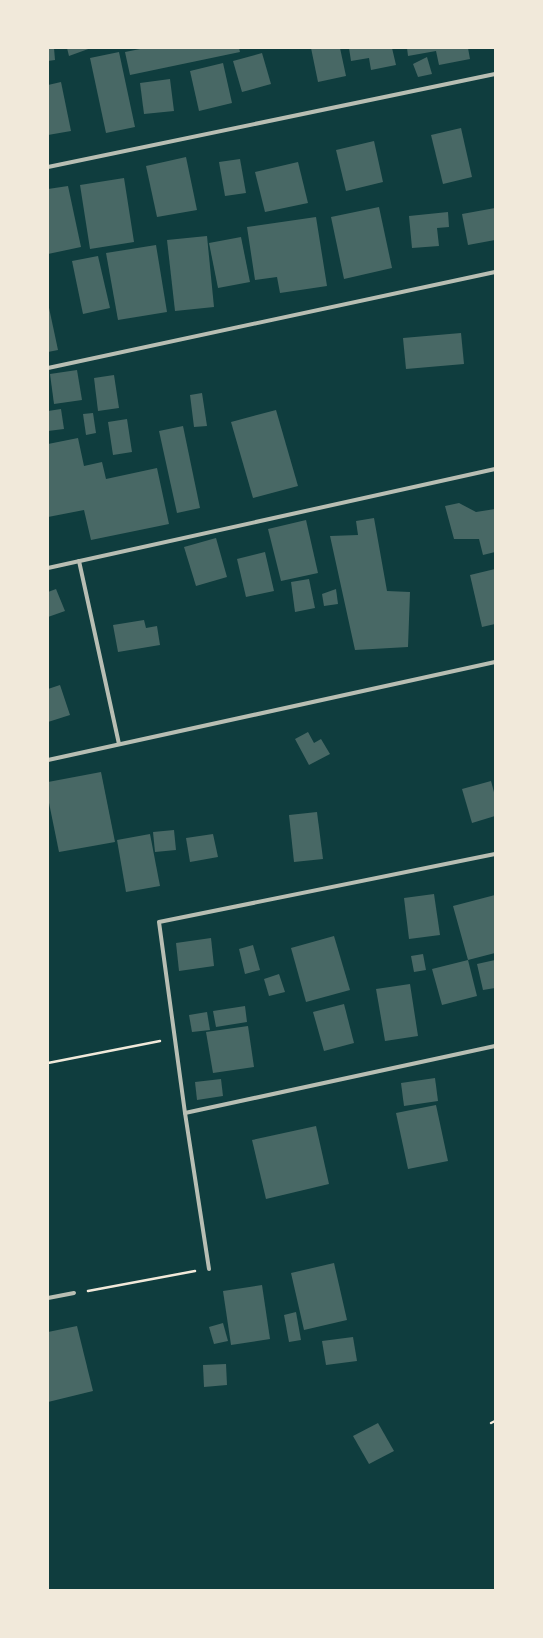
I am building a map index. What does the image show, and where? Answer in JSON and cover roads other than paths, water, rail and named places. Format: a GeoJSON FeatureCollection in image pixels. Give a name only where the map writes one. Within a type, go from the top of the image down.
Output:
{"type":"FeatureCollection","features":[{"type":"Feature","properties":{"kind":"street"},"geometry":{"type":"LineString","coordinates":[[48,167],[495,74]]}},
{"type":"Feature","properties":{"kind":"street"},"geometry":{"type":"LineString","coordinates":[[48,368],[495,272]]}},
{"type":"Feature","properties":{"kind":"street"},"geometry":{"type":"LineString","coordinates":[[48,568],[495,469]]}},
{"type":"Feature","properties":{"kind":"street"},"geometry":{"type":"LineString","coordinates":[[79,561],[118,744]]}},
{"type":"Feature","properties":{"kind":"street"},"geometry":{"type":"LineString","coordinates":[[48,760],[495,662]]}},
{"type":"Feature","properties":{"kind":"street"},"geometry":{"type":"LineString","coordinates":[[209,1269],[158,922],[495,854]]}},
{"type":"Feature","properties":{"kind":"street"},"geometry":{"type":"LineString","coordinates":[[185,1113],[495,1046]]}},
{"type":"Feature","properties":{"kind":"street"},"geometry":{"type":"LineString","coordinates":[[48,1298],[74,1293]]}}]}
